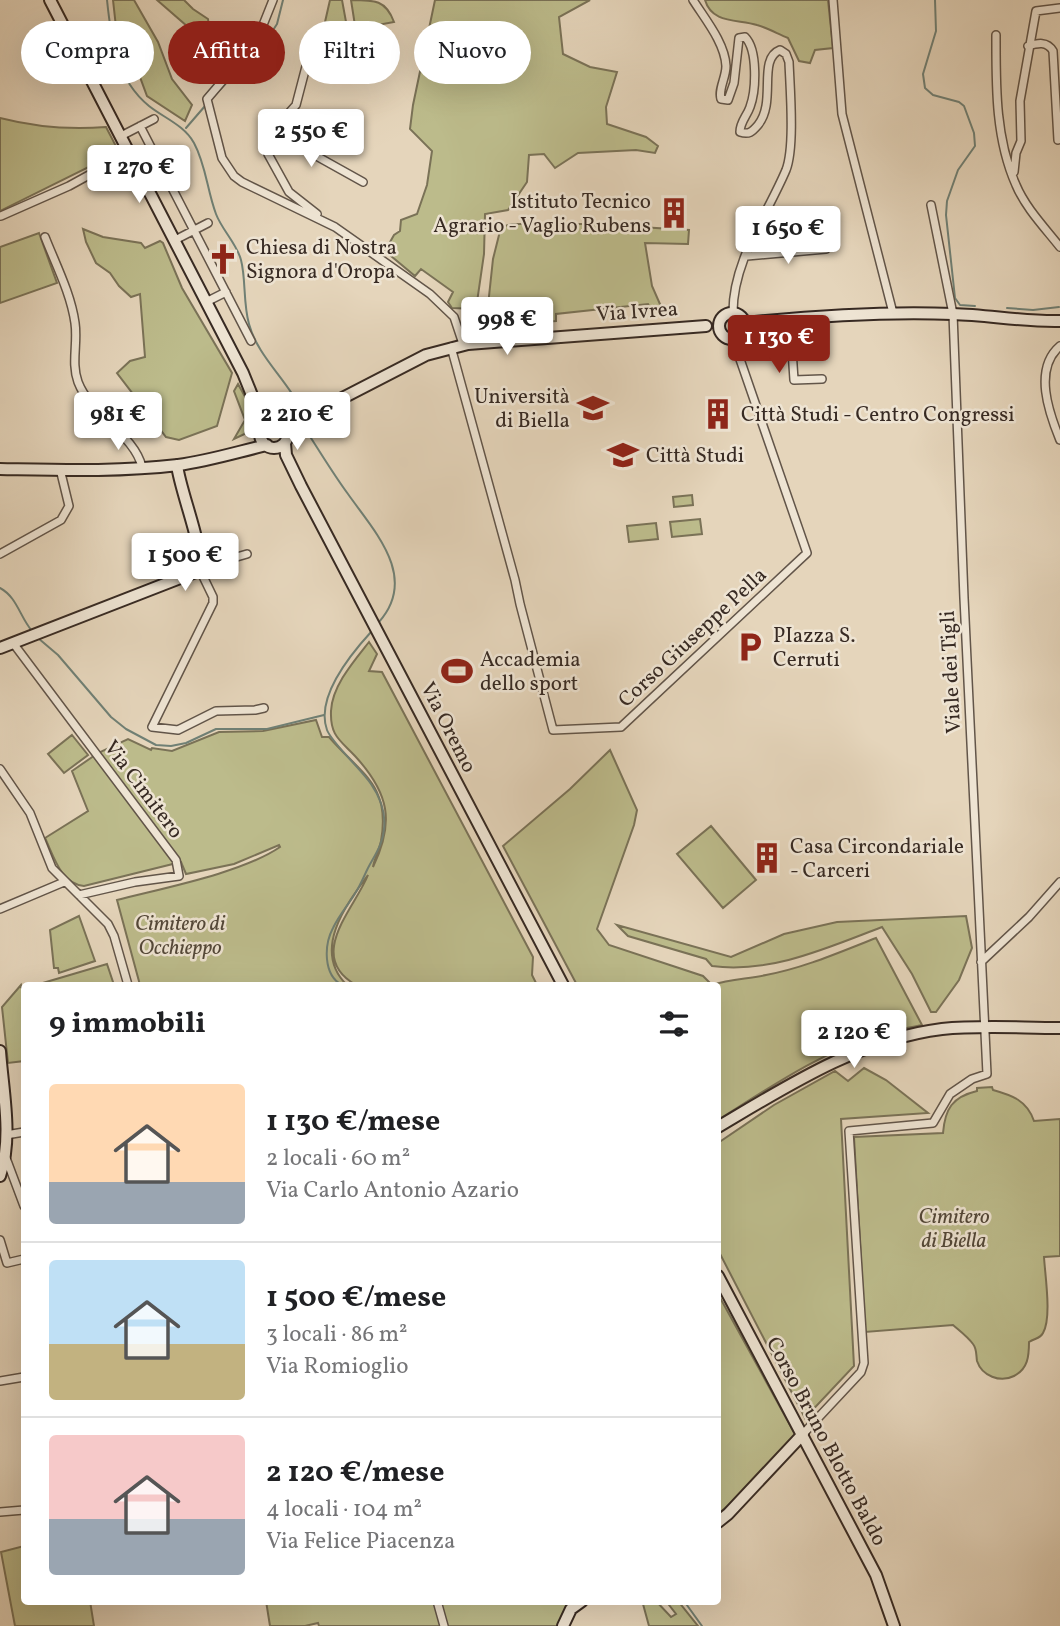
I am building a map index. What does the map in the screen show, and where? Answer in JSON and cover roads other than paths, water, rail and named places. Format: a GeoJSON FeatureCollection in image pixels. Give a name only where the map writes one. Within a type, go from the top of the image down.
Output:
{"type":"FeatureCollection","features":[{"type":"Feature","properties":{"kind":"main road"},"geometry":{"type":"LineString","coordinates":[[50,0],[254,397],[280,422]]}},
{"type":"Feature","properties":{"kind":"main road"},"geometry":{"type":"LineString","coordinates":[[733,312],[741,316],[745,323],[741,336],[733,339],[724,337],[711,326],[724,314],[733,312]]}},
{"type":"Feature","properties":{"kind":"main road"},"geometry":{"type":"LineString","coordinates":[[745,323],[893,313],[1006,317],[1057,324]]}},
{"type":"Feature","properties":{"kind":"main road"},"geometry":{"type":"LineString","coordinates":[[1006,317],[1060,314]]}},
{"type":"Feature","properties":{"kind":"main road","name":"Via Ivrea"},"geometry":{"type":"LineString","coordinates":[[262,429],[280,422],[296,422],[409,362],[463,344],[711,326]]}},
{"type":"Feature","properties":{"kind":"main road","name":"Via Oremo"},"geometry":{"type":"LineString","coordinates":[[254,397],[262,440],[270,446],[301,486]]}},
{"type":"Feature","properties":{"kind":"main road","name":"Via Oremo"},"geometry":{"type":"LineString","coordinates":[[280,422],[286,439],[286,455],[301,486],[561,982]]}},
{"type":"Feature","properties":{"kind":"main road"},"geometry":{"type":"LineString","coordinates":[[0,468],[142,467],[210,460],[270,446],[286,439],[296,422]]}},
{"type":"Feature","properties":{"kind":"main road"},"geometry":{"type":"LineString","coordinates":[[232,453],[262,429]]}},
{"type":"Feature","properties":{"kind":"main road"},"geometry":{"type":"LineString","coordinates":[[0,648],[194,573],[199,568],[199,552],[178,480],[177,465]]}},
{"type":"Feature","properties":{"kind":"main road"},"geometry":{"type":"LineString","coordinates":[[721,1125],[820,1068],[893,1039],[941,1030],[1060,1028]]}},
{"type":"Feature","properties":{"kind":"main road"},"geometry":{"type":"LineString","coordinates":[[0,1051],[6,1135],[6,1158],[0,1176]]}},
{"type":"Feature","properties":{"kind":"main road","name":"Corso Bruno Blotto Baldo"},"geometry":{"type":"LineString","coordinates":[[721,1282],[876,1576],[894,1626]]}},
{"type":"Feature","properties":{"kind":"main road"},"geometry":{"type":"LineString","coordinates":[[721,1520],[803,1434]]}},
{"type":"Feature","properties":{"kind":"main road"},"geometry":{"type":"LineString","coordinates":[[563,1626],[571,1609],[576,1605]]}},
{"type":"Feature","properties":{"kind":"street"},"geometry":{"type":"LineString","coordinates":[[273,0],[259,35],[226,71],[225,78],[208,103],[222,158],[234,176],[335,227]]}},
{"type":"Feature","properties":{"kind":"street"},"geometry":{"type":"LineString","coordinates":[[693,0],[723,49],[726,70],[720,91],[722,99],[728,100],[734,83],[739,38],[745,37],[753,48],[752,99],[750,109],[740,124],[740,132],[752,132],[763,118],[768,99],[769,61],[773,53],[780,50],[786,54],[789,62],[790,142],[787,168],[759,223],[737,281],[733,312]]}},
{"type":"Feature","properties":{"kind":"street"},"geometry":{"type":"LineString","coordinates":[[833,0],[842,114],[893,313]]}},
{"type":"Feature","properties":{"kind":"street"},"geometry":{"type":"LineString","coordinates":[[1015,184],[1013,165],[1021,141],[1020,101],[1035,11],[1060,8]]}},
{"type":"Feature","properties":{"kind":"street"},"geometry":{"type":"LineString","coordinates":[[996,35],[997,106],[1015,184],[1060,247]]}},
{"type":"Feature","properties":{"kind":"street"},"geometry":{"type":"LineString","coordinates":[[1028,46],[1042,43],[1050,46],[1053,51],[1058,140]]}},
{"type":"Feature","properties":{"kind":"street"},"geometry":{"type":"LineString","coordinates":[[301,84],[296,105],[267,141],[268,154],[276,173],[289,192],[441,302],[454,317],[463,344]]}},
{"type":"Feature","properties":{"kind":"street"},"geometry":{"type":"LineString","coordinates":[[121,136],[154,119]]}},
{"type":"Feature","properties":{"kind":"street"},"geometry":{"type":"LineString","coordinates":[[140,126],[251,341]]}},
{"type":"Feature","properties":{"kind":"street"},"geometry":{"type":"LineString","coordinates":[[277,128],[302,148],[363,182]]}},
{"type":"Feature","properties":{"kind":"street"},"geometry":{"type":"LineString","coordinates":[[1,216],[69,186],[129,153]]}},
{"type":"Feature","properties":{"kind":"street"},"geometry":{"type":"LineString","coordinates":[[144,181],[163,171]]}},
{"type":"Feature","properties":{"kind":"street"},"geometry":{"type":"LineString","coordinates":[[931,205],[953,314]]}},
{"type":"Feature","properties":{"kind":"street"},"geometry":{"type":"LineString","coordinates":[[175,240],[208,223]]}},
{"type":"Feature","properties":{"kind":"street"},"geometry":{"type":"LineString","coordinates":[[45,237],[75,320],[77,339],[74,369],[78,382],[97,412],[133,448],[142,467]]}},
{"type":"Feature","properties":{"kind":"street"},"geometry":{"type":"LineString","coordinates":[[747,256],[826,249]]}},
{"type":"Feature","properties":{"kind":"street"},"geometry":{"type":"LineString","coordinates":[[206,302],[226,292]]}},
{"type":"Feature","properties":{"kind":"street","name":"Viale dei Tigli"},"geometry":{"type":"LineString","coordinates":[[803,1434],[860,1372],[864,1363],[849,1131],[933,1123],[950,1094],[972,1079],[987,1074],[953,314]]}},
{"type":"Feature","properties":{"kind":"street"},"geometry":{"type":"LineString","coordinates":[[790,319],[794,380],[822,379]]}},
{"type":"Feature","properties":{"kind":"street","name":"Corso Giuseppe Pella"},"geometry":{"type":"LineString","coordinates":[[451,347],[553,730],[621,727],[807,553],[733,339]]}},
{"type":"Feature","properties":{"kind":"street"},"geometry":{"type":"LineString","coordinates":[[1058,346],[1047,370],[1045,387],[1049,413],[1060,440]]}},
{"type":"Feature","properties":{"kind":"street"},"geometry":{"type":"LineString","coordinates":[[0,554],[61,520],[69,506],[60,469]]}},
{"type":"Feature","properties":{"kind":"street"},"geometry":{"type":"LineString","coordinates":[[247,554],[199,568],[213,597],[213,603],[152,727],[178,730],[216,711],[264,708]]}},
{"type":"Feature","properties":{"kind":"street","name":"Via Cimitero"},"geometry":{"type":"LineString","coordinates":[[13,643],[176,862],[179,876],[135,882],[79,895]]}},
{"type":"Feature","properties":{"kind":"street"},"geometry":{"type":"LineString","coordinates":[[0,769],[30,813],[52,867],[108,925],[114,936],[127,982]]}},
{"type":"Feature","properties":{"kind":"street"},"geometry":{"type":"LineString","coordinates":[[0,909],[64,882]]}},
{"type":"Feature","properties":{"kind":"street"},"geometry":{"type":"LineString","coordinates":[[981,962],[1030,917],[1060,882]]}},
{"type":"Feature","properties":{"kind":"street"},"geometry":{"type":"LineString","coordinates":[[6,1135],[21,1132]]}},
{"type":"Feature","properties":{"kind":"street"},"geometry":{"type":"LineString","coordinates":[[6,1158],[21,1198]]}},
{"type":"Feature","properties":{"kind":"street"},"geometry":{"type":"LineString","coordinates":[[0,1240],[2,1255],[7,1263],[21,1260]]}},
{"type":"Feature","properties":{"kind":"street"},"geometry":{"type":"LineString","coordinates":[[0,1381],[21,1378]]}},
{"type":"Feature","properties":{"kind":"street"},"geometry":{"type":"LineString","coordinates":[[0,1512],[21,1510]]}},
{"type":"Feature","properties":{"kind":"street"},"geometry":{"type":"LineString","coordinates":[[438,1605],[444,1626]]}},
{"type":"Feature","properties":{"kind":"waterway"},"geometry":{"type":"LineString","coordinates":[[107,0],[113,44],[129,84],[149,106],[185,131],[198,151],[216,214],[241,260],[247,316],[254,337],[303,415]]}},
{"type":"Feature","properties":{"kind":"waterway"},"geometry":{"type":"LineString","coordinates":[[211,99],[266,41],[277,24],[283,0]]}},
{"type":"Feature","properties":{"kind":"waterway"},"geometry":{"type":"LineString","coordinates":[[935,0],[936,31],[923,74],[925,88],[933,95],[964,106],[974,133],[975,146],[958,170],[947,201],[946,215],[955,298],[960,305],[975,306]]}},
{"type":"Feature","properties":{"kind":"waterway"},"geometry":{"type":"LineString","coordinates":[[186,128],[205,106]]}},
{"type":"Feature","properties":{"kind":"waterway"},"geometry":{"type":"LineString","coordinates":[[1007,308],[1033,310],[1059,307]]}},
{"type":"Feature","properties":{"kind":"waterway"},"geometry":{"type":"LineString","coordinates":[[306,423],[309,435],[380,539],[394,571],[395,588],[390,605],[379,622]]}},
{"type":"Feature","properties":{"kind":"waterway"},"geometry":{"type":"LineString","coordinates":[[0,588],[14,602],[32,631]]}},
{"type":"Feature","properties":{"kind":"waterway"},"geometry":{"type":"LineString","coordinates":[[338,982],[328,967],[330,935],[378,849],[383,834],[384,817],[382,805],[374,789],[327,730],[326,704],[345,664],[371,632]]}},
{"type":"Feature","properties":{"kind":"waterway"},"geometry":{"type":"LineString","coordinates":[[38,638],[58,655],[111,717],[126,729],[156,745],[186,743],[216,729],[267,729],[324,715]]}},
{"type":"Feature","properties":{"kind":"waterway"},"geometry":{"type":"LineString","coordinates":[[687,1605],[702,1626]]}},
{"type":"Feature","properties":{"kind":"place","name":"Istituto Tecnico Agrario - Vaglio Rubens"},"geometry":{"type":"Point","coordinates":[674,213]}},
{"type":"Feature","properties":{"kind":"place","name":"Chiesa di Nostra Signora d'Oropa"},"geometry":{"type":"Point","coordinates":[223,259]}},
{"type":"Feature","properties":{"kind":"place","name":"Università di Biella"},"geometry":{"type":"Point","coordinates":[593,408]}},
{"type":"Feature","properties":{"kind":"place","name":"Città Studi - Centro Congressi"},"geometry":{"type":"Point","coordinates":[718,414]}},
{"type":"Feature","properties":{"kind":"place","name":"Città Studi"},"geometry":{"type":"Point","coordinates":[623,455]}},
{"type":"Feature","properties":{"kind":"place","name":"PIazza S. Cerruti"},"geometry":{"type":"Point","coordinates":[750,647]}},
{"type":"Feature","properties":{"kind":"place","name":"Accademia dello sport"},"geometry":{"type":"Point","coordinates":[457,671]}},
{"type":"Feature","properties":{"kind":"place","name":"Casa Circondariale - Carceri"},"geometry":{"type":"Point","coordinates":[767,858]}},
{"type":"Feature","properties":{"kind":"park label","name":"Cimitero di Occhieppo"},"geometry":{"type":"Point","coordinates":[180,935]}},
{"type":"Feature","properties":{"kind":"park label","name":"Cimitero di Biella"},"geometry":{"type":"Point","coordinates":[954,1228]}}]}
